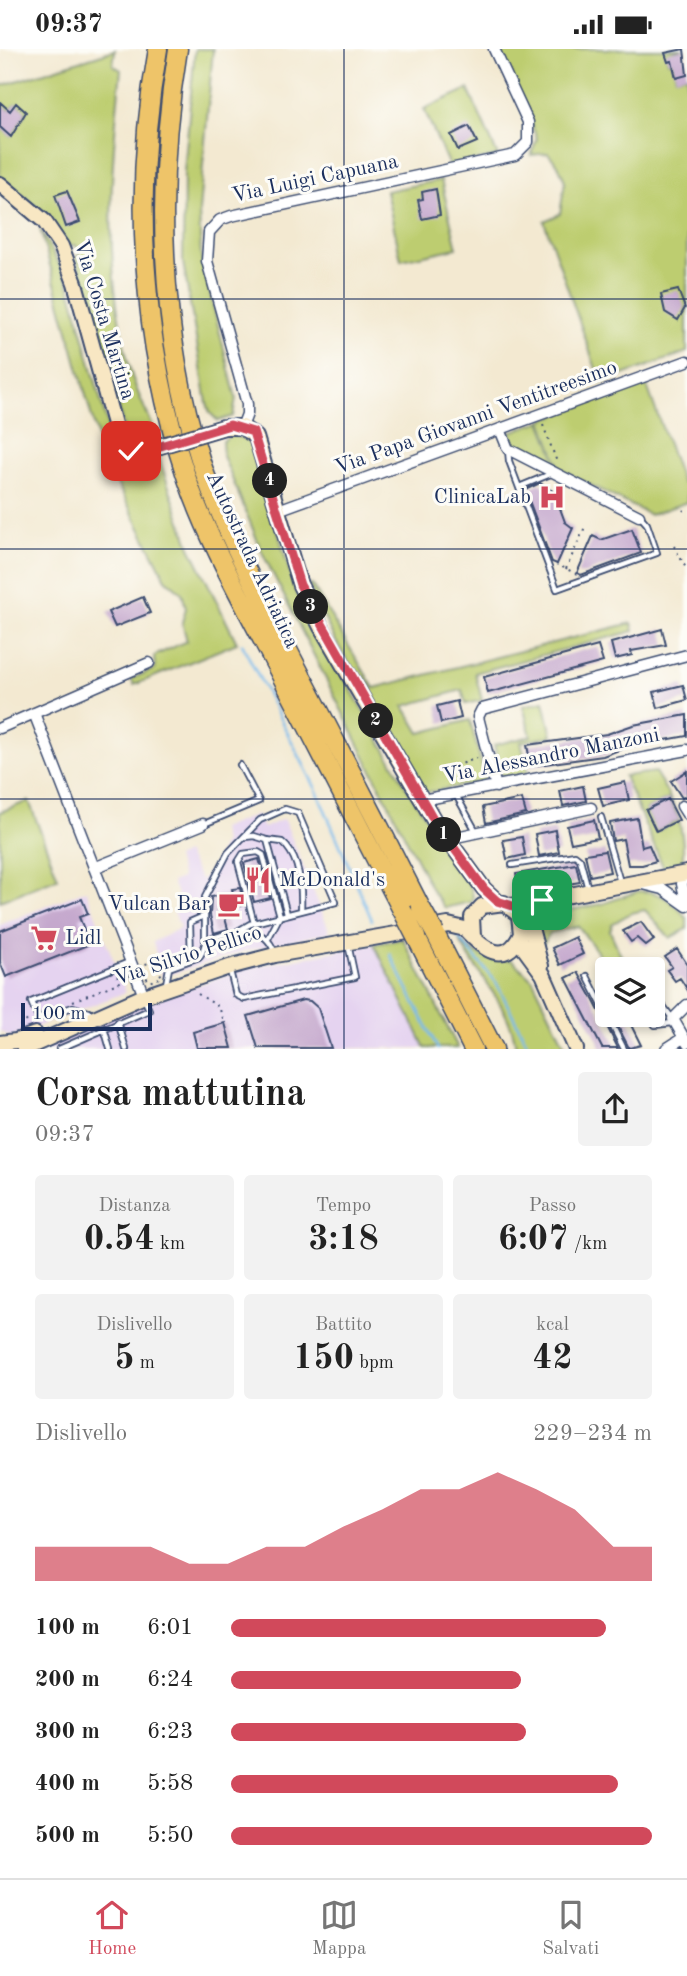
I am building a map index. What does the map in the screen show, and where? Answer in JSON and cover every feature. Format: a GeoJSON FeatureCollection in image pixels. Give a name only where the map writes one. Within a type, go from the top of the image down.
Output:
{"type":"FeatureCollection","features":[{"type":"Feature","properties":{"kind":"highway","name":"Autostrada Adriatica"},"geometry":{"type":"LineString","coordinates":[[158,49],[145,147],[144,239],[157,356],[187,478],[227,571],[473,1048]]}},
{"type":"Feature","properties":{"kind":"highway","name":"Autostrada Adriatica"},"geometry":{"type":"LineString","coordinates":[[178,49],[165,148],[164,226],[177,354],[202,464],[244,565],[494,1048]]}},
{"type":"Feature","properties":{"kind":"main road","name":"Via Costa Martina"},"geometry":{"type":"LineString","coordinates":[[0,184],[44,221],[61,246],[72,273],[119,442],[127,450],[144,451],[224,427],[242,427]]}},
{"type":"Feature","properties":{"kind":"main road"},"geometry":{"type":"LineString","coordinates":[[242,427],[253,432],[258,441],[300,585],[422,800],[447,839],[484,889],[519,915],[523,934],[576,1048]]}},
{"type":"Feature","properties":{"kind":"main road"},"geometry":{"type":"LineString","coordinates":[[504,951],[523,934],[543,907],[586,894],[687,873]]}},
{"type":"Feature","properties":{"kind":"main road"},"geometry":{"type":"LineString","coordinates":[[484,889],[471,924],[473,937],[490,951],[518,954],[543,974]]}},
{"type":"Feature","properties":{"kind":"main road"},"geometry":{"type":"LineString","coordinates":[[479,908],[586,894]]}},
{"type":"Feature","properties":{"kind":"main road","name":"Via Silvio Pellico"},"geometry":{"type":"LineString","coordinates":[[347,939],[479,908]]}},
{"type":"Feature","properties":{"kind":"main road","name":"Via Silvio Pellico"},"geometry":{"type":"LineString","coordinates":[[0,1043],[16,1041],[89,1012],[272,948],[448,925],[461,926],[473,937]]}},
{"type":"Feature","properties":{"kind":"main road","name":"Via Silvio Pellico"},"geometry":{"type":"LineString","coordinates":[[166,985],[229,967],[272,948]]}},
{"type":"Feature","properties":{"kind":"main road","name":"Via Silvio Pellico"},"geometry":{"type":"LineString","coordinates":[[24,1048],[143,993]]}},
{"type":"Feature","properties":{"kind":"street","name":"Via Luigi Capuana"},"geometry":{"type":"LineString","coordinates":[[242,427],[247,414],[247,404],[207,261],[209,232],[220,220],[231,216],[514,155],[528,142],[528,122],[494,49]]}},
{"type":"Feature","properties":{"kind":"street","name":"Via Papa Giovanni Ventitreesimo"},"geometry":{"type":"LineString","coordinates":[[278,510],[687,361]]}},
{"type":"Feature","properties":{"kind":"street"},"geometry":{"type":"LineString","coordinates":[[500,429],[508,449],[639,516]]}},
{"type":"Feature","properties":{"kind":"street"},"geometry":{"type":"LineString","coordinates":[[496,787],[478,714],[485,707],[687,655]]}},
{"type":"Feature","properties":{"kind":"street"},"geometry":{"type":"LineString","coordinates":[[0,728],[149,663]]}},
{"type":"Feature","properties":{"kind":"street"},"geometry":{"type":"LineString","coordinates":[[34,713],[94,868],[135,964],[143,993]]}},
{"type":"Feature","properties":{"kind":"street","name":"Via Alessandro Manzoni"},"geometry":{"type":"LineString","coordinates":[[422,800],[687,750]]}},
{"type":"Feature","properties":{"kind":"street"},"geometry":{"type":"LineString","coordinates":[[447,839],[592,808]]}},
{"type":"Feature","properties":{"kind":"street"},"geometry":{"type":"LineString","coordinates":[[94,868],[203,824]]}},
{"type":"Feature","properties":{"kind":"street"},"geometry":{"type":"LineString","coordinates":[[687,873],[682,884],[687,905]]}},
{"type":"Feature","properties":{"kind":"street"},"geometry":{"type":"LineString","coordinates":[[640,883],[663,889],[687,905]]}},
{"type":"Feature","properties":{"kind":"street"},"geometry":{"type":"LineString","coordinates":[[666,1048],[685,1041],[673,1021],[687,1006]]}},
{"type":"Feature","properties":{"kind":"lane"},"geometry":{"type":"LineString","coordinates":[[508,449],[509,461],[557,589],[657,553],[647,524],[639,516]]}},
{"type":"Feature","properties":{"kind":"lane"},"geometry":{"type":"LineString","coordinates":[[519,488],[555,473]]}},
{"type":"Feature","properties":{"kind":"lane"},"geometry":{"type":"LineString","coordinates":[[203,824],[260,801],[240,765]]}},
{"type":"Feature","properties":{"kind":"lane"},"geometry":{"type":"LineString","coordinates":[[455,794],[478,834]]}},
{"type":"Feature","properties":{"kind":"lane"},"geometry":{"type":"LineString","coordinates":[[166,985],[169,968],[203,953],[205,897],[228,853],[260,820],[285,809],[302,817],[335,902],[254,923],[205,943]]}},
{"type":"Feature","properties":{"kind":"lane"},"geometry":{"type":"LineString","coordinates":[[601,817],[621,886]]}},
{"type":"Feature","properties":{"kind":"lane"},"geometry":{"type":"LineString","coordinates":[[241,838],[254,836],[282,842],[288,848],[302,885],[301,911]]}},
{"type":"Feature","properties":{"kind":"lane"},"geometry":{"type":"LineString","coordinates":[[267,840],[287,914]]}},
{"type":"Feature","properties":{"kind":"lane"},"geometry":{"type":"LineString","coordinates":[[238,931],[256,933],[272,948],[280,916],[263,855],[258,852],[243,855],[239,862],[254,923]]}},
{"type":"Feature","properties":{"kind":"lane"},"geometry":{"type":"LineString","coordinates":[[512,865],[575,855],[580,859],[586,894]]}},
{"type":"Feature","properties":{"kind":"lane"},"geometry":{"type":"LineString","coordinates":[[191,960],[190,922],[204,916]]}},
{"type":"Feature","properties":{"kind":"lane"},"geometry":{"type":"LineString","coordinates":[[229,967],[236,995],[244,999],[355,977],[347,939]]}},
{"type":"Feature","properties":{"kind":"lane"},"geometry":{"type":"LineString","coordinates":[[89,1012],[73,1007],[38,1018],[31,1002],[135,964]]}},
{"type":"Feature","properties":{"kind":"lane"},"geometry":{"type":"LineString","coordinates":[[587,976],[624,1048]]}},
{"type":"Feature","properties":{"kind":"lane"},"geometry":{"type":"LineString","coordinates":[[59,1048],[149,1010],[143,993]]}},
{"type":"Feature","properties":{"kind":"lane"},"geometry":{"type":"LineString","coordinates":[[665,1009],[673,1021],[665,1023]]}},
{"type":"Feature","properties":{"kind":"lane"},"geometry":{"type":"LineString","coordinates":[[118,1021],[125,1048]]}},
{"type":"Feature","properties":{"kind":"lane"},"geometry":{"type":"LineString","coordinates":[[104,1028],[110,1048]]}},
{"type":"Feature","properties":{"kind":"path"},"geometry":{"type":"LineString","coordinates":[[539,415],[558,466],[555,473]]}},
{"type":"Feature","properties":{"kind":"path"},"geometry":{"type":"LineString","coordinates":[[683,511],[687,506]]}},
{"type":"Feature","properties":{"kind":"path"},"geometry":{"type":"LineString","coordinates":[[566,569],[585,527]]}},
{"type":"Feature","properties":{"kind":"path"},"geometry":{"type":"LineString","coordinates":[[674,547],[687,570]]}},
{"type":"Feature","properties":{"kind":"path"},"geometry":{"type":"LineString","coordinates":[[557,565],[576,574]]}},
{"type":"Feature","properties":{"kind":"path"},"geometry":{"type":"LineString","coordinates":[[456,766],[488,755]]}},
{"type":"Feature","properties":{"kind":"path"},"geometry":{"type":"LineString","coordinates":[[154,961],[162,977],[149,982],[135,964],[154,961]]}},
{"type":"Feature","properties":{"kind":"path"},"geometry":{"type":"LineString","coordinates":[[198,994],[219,1007],[225,1024]]}},
{"type":"Feature","properties":{"kind":"shaded area"},"geometry":{"type":"Polygon","coordinates":[[[257,814],[263,828],[284,819],[330,932],[244,951],[162,977],[153,942],[180,928],[174,911],[178,896],[172,882],[182,878],[176,858],[186,853],[201,880],[211,870],[224,842],[221,829],[257,814]]]}},
{"type":"Feature","properties":{"kind":"shaded area"},"geometry":{"type":"Polygon","coordinates":[[[86,890],[126,992],[11,1037],[0,1031],[0,925],[86,890]]]}},
{"type":"Feature","properties":{"kind":"shaded area"},"geometry":{"type":"Polygon","coordinates":[[[374,944],[425,1048],[43,1049],[122,1012],[244,969],[374,944]]]}},
{"type":"Feature","properties":{"kind":"green space"},"geometry":{"type":"Polygon","coordinates":[[[195,49],[213,49],[199,211],[201,257],[236,398],[233,416],[218,421],[210,413],[207,403],[183,262],[184,172],[195,49]]]}},
{"type":"Feature","properties":{"kind":"green space"},"geometry":{"type":"Polygon","coordinates":[[[499,49],[683,49],[666,54],[668,62],[672,61],[676,77],[687,75],[687,352],[601,383],[544,221],[560,214],[565,181],[558,165],[548,153],[531,155],[537,138],[499,49]]]}},
{"type":"Feature","properties":{"kind":"green space"},"geometry":{"type":"Polygon","coordinates":[[[115,50],[113,65],[121,70],[111,220],[116,295],[121,332],[133,378],[158,439],[140,443],[132,441],[125,434],[110,371],[76,257],[80,255],[76,245],[68,246],[49,217],[0,177],[0,127],[11,136],[26,112],[16,104],[10,111],[0,103],[0,86],[115,50]]]}},
{"type":"Feature","properties":{"kind":"green space"},"geometry":{"type":"Polygon","coordinates":[[[468,89],[498,156],[449,166],[424,109],[468,89]]]}},
{"type":"Feature","properties":{"kind":"green space"},"geometry":{"type":"Polygon","coordinates":[[[441,180],[457,248],[401,260],[386,191],[441,180]]]}},
{"type":"Feature","properties":{"kind":"green space"},"geometry":{"type":"Polygon","coordinates":[[[40,229],[68,280],[114,449],[124,458],[134,461],[158,456],[190,547],[237,643],[134,685],[131,679],[155,669],[154,656],[187,641],[182,622],[186,608],[182,593],[166,579],[102,454],[40,229]]]}},
{"type":"Feature","properties":{"kind":"green space"},"geometry":{"type":"Polygon","coordinates":[[[646,383],[682,483],[687,482],[687,502],[650,515],[513,446],[510,432],[541,421],[559,467],[542,420],[646,383]]]}},
{"type":"Feature","properties":{"kind":"green space"},"geometry":{"type":"Polygon","coordinates":[[[230,435],[245,438],[253,446],[295,590],[405,785],[470,885],[473,896],[471,902],[445,908],[433,892],[263,554],[223,456],[222,442],[230,435]]]}},
{"type":"Feature","properties":{"kind":"green space"},"geometry":{"type":"Polygon","coordinates":[[[308,585],[312,585],[374,688],[632,623],[634,631],[475,673],[482,700],[466,704],[462,690],[404,706],[420,733],[470,720],[485,778],[483,782],[423,793],[334,638],[308,585]]]}},
{"type":"Feature","properties":{"kind":"green space"},"geometry":{"type":"Polygon","coordinates":[[[544,701],[552,736],[521,742],[528,773],[502,778],[494,745],[531,736],[523,706],[544,701]]]}},
{"type":"Feature","properties":{"kind":"green space"},"geometry":{"type":"Polygon","coordinates":[[[655,772],[678,818],[668,799],[646,810],[657,831],[679,820],[683,841],[682,867],[664,869],[624,776],[655,772]]]}},
{"type":"Feature","properties":{"kind":"green space"},"geometry":{"type":"Polygon","coordinates":[[[29,801],[58,878],[0,901],[0,812],[29,801]]]}},
{"type":"Feature","properties":{"kind":"green space"},"geometry":{"type":"Polygon","coordinates":[[[639,891],[654,893],[671,902],[687,918],[687,929],[670,938],[645,910],[631,913],[612,924],[610,931],[622,957],[601,957],[578,926],[550,933],[541,947],[535,932],[545,915],[602,904],[639,891]]]}},
{"type":"Feature","properties":{"kind":"green space"},"geometry":{"type":"Polygon","coordinates":[[[458,937],[472,951],[487,958],[512,960],[533,980],[566,1048],[516,1048],[513,1033],[500,1004],[458,937]]]}},
{"type":"Feature","properties":{"kind":"green space"},"geometry":{"type":"Polygon","coordinates":[[[403,939],[458,1048],[425,1048],[374,944],[403,939]]]}},
{"type":"Feature","properties":{"kind":"building"},"geometry":{"type":"Polygon","coordinates":[[[684,49],[687,75],[676,78],[672,61],[668,62],[665,53],[684,49]]]}},
{"type":"Feature","properties":{"kind":"building"},"geometry":{"type":"Polygon","coordinates":[[[0,102],[10,111],[16,103],[26,112],[11,137],[0,127],[0,102]]]}},
{"type":"Feature","properties":{"kind":"building"},"geometry":{"type":"Polygon","coordinates":[[[469,126],[477,142],[458,150],[451,135],[469,126]]]}},
{"type":"Feature","properties":{"kind":"building"},"geometry":{"type":"Polygon","coordinates":[[[436,189],[440,215],[422,219],[418,200],[423,199],[422,192],[436,189]]]}},
{"type":"Feature","properties":{"kind":"building"},"geometry":{"type":"Polygon","coordinates":[[[67,191],[80,222],[66,227],[55,195],[67,191]]]}},
{"type":"Feature","properties":{"kind":"building"},"geometry":{"type":"Polygon","coordinates":[[[678,290],[685,308],[678,320],[665,312],[661,294],[678,290]]]}},
{"type":"Feature","properties":{"kind":"building"},"geometry":{"type":"Polygon","coordinates":[[[540,483],[554,492],[565,522],[573,528],[557,564],[552,562],[525,490],[540,483]]]}},
{"type":"Feature","properties":{"kind":"building"},"geometry":{"type":"Polygon","coordinates":[[[632,529],[641,553],[581,575],[577,573],[593,536],[601,540],[632,529]]]}},
{"type":"Feature","properties":{"kind":"building"},"geometry":{"type":"Polygon","coordinates":[[[143,597],[150,613],[115,627],[108,612],[143,597]]]}},
{"type":"Feature","properties":{"kind":"building"},"geometry":{"type":"Polygon","coordinates":[[[662,629],[666,645],[631,651],[632,655],[615,659],[611,643],[662,629]]]}},
{"type":"Feature","properties":{"kind":"building"},"geometry":{"type":"Polygon","coordinates":[[[598,646],[603,662],[488,693],[484,677],[598,646]]]}},
{"type":"Feature","properties":{"kind":"building"},"geometry":{"type":"Polygon","coordinates":[[[683,685],[687,700],[658,708],[654,692],[683,685]]]}},
{"type":"Feature","properties":{"kind":"building"},"geometry":{"type":"Polygon","coordinates":[[[457,701],[461,718],[441,723],[437,706],[457,701]]]}},
{"type":"Feature","properties":{"kind":"building"},"geometry":{"type":"Polygon","coordinates":[[[687,715],[687,736],[627,747],[603,756],[531,766],[527,745],[607,734],[633,725],[687,715]]]}},
{"type":"Feature","properties":{"kind":"building"},"geometry":{"type":"Polygon","coordinates":[[[687,771],[687,795],[682,798],[671,781],[687,771]]]}},
{"type":"Feature","properties":{"kind":"building"},"geometry":{"type":"Polygon","coordinates":[[[625,782],[629,800],[603,806],[598,788],[625,782]]]}},
{"type":"Feature","properties":{"kind":"building"},"geometry":{"type":"Polygon","coordinates":[[[583,786],[586,801],[563,806],[560,791],[583,786]]]}},
{"type":"Feature","properties":{"kind":"building"},"geometry":{"type":"Polygon","coordinates":[[[522,799],[526,814],[486,823],[483,807],[522,799]]]}},
{"type":"Feature","properties":{"kind":"building"},"geometry":{"type":"Polygon","coordinates":[[[668,799],[679,820],[656,831],[646,810],[668,799]]]}},
{"type":"Feature","properties":{"kind":"building"},"geometry":{"type":"Polygon","coordinates":[[[637,818],[642,847],[649,845],[656,861],[628,865],[623,839],[613,841],[610,823],[637,818]]]}},
{"type":"Feature","properties":{"kind":"building"},"geometry":{"type":"Polygon","coordinates":[[[594,820],[598,838],[571,843],[567,826],[594,820]]]}},
{"type":"Feature","properties":{"kind":"building"},"geometry":{"type":"Polygon","coordinates":[[[555,830],[559,852],[539,856],[535,834],[555,830]]]}},
{"type":"Feature","properties":{"kind":"building"},"geometry":{"type":"Polygon","coordinates":[[[522,837],[525,855],[507,859],[503,840],[522,837]]]}},
{"type":"Feature","properties":{"kind":"building"},"geometry":{"type":"Polygon","coordinates":[[[605,851],[610,872],[590,876],[585,854],[605,851]]]}},
{"type":"Feature","properties":{"kind":"building","name":"McDonald's"},"geometry":{"type":"Polygon","coordinates":[[[259,859],[270,898],[254,902],[244,863],[259,859]]]}},
{"type":"Feature","properties":{"kind":"building"},"geometry":{"type":"Polygon","coordinates":[[[576,864],[580,882],[519,892],[516,874],[576,864]]]}},
{"type":"Feature","properties":{"kind":"building"},"geometry":{"type":"Polygon","coordinates":[[[240,888],[244,905],[223,911],[228,929],[214,933],[210,915],[211,897],[233,893],[232,889],[240,888]]]}},
{"type":"Feature","properties":{"kind":"building","name":"Lidl"},"geometry":{"type":"Polygon","coordinates":[[[82,899],[88,914],[79,917],[90,944],[6,977],[0,962],[0,931],[82,899]]]}},
{"type":"Feature","properties":{"kind":"building"},"geometry":{"type":"Polygon","coordinates":[[[641,922],[654,940],[646,946],[637,938],[631,942],[623,931],[641,922]]]}},
{"type":"Feature","properties":{"kind":"building"},"geometry":{"type":"Polygon","coordinates":[[[575,937],[583,954],[560,965],[552,948],[575,937]]]}},
{"type":"Feature","properties":{"kind":"building"},"geometry":{"type":"Polygon","coordinates":[[[677,949],[687,964],[687,989],[680,978],[675,981],[667,970],[672,967],[665,957],[677,949]]]}},
{"type":"Feature","properties":{"kind":"building"},"geometry":{"type":"Polygon","coordinates":[[[578,972],[595,1003],[595,1027],[607,1027],[618,1048],[602,1048],[566,978],[578,972]]]}},
{"type":"Feature","properties":{"kind":"building"},"geometry":{"type":"Polygon","coordinates":[[[303,1000],[310,1001],[318,1008],[331,1048],[258,1048],[248,1016],[303,1000]]]}},
{"type":"Feature","properties":{"kind":"building"},"geometry":{"type":"Polygon","coordinates":[[[225,1023],[232,1048],[197,1048],[193,1032],[225,1023]]]}},
{"type":"Feature","properties":{"kind":"building"},"geometry":{"type":"Polygon","coordinates":[[[618,1027],[632,1027],[641,1045],[629,1048],[618,1027]]]}},
{"type":"Feature","properties":{"kind":"waterway"},"geometry":{"type":"LineString","coordinates":[[242,644],[316,789],[372,920]]}},
{"type":"Feature","properties":{"kind":"waterway"},"geometry":{"type":"LineString","coordinates":[[458,937],[496,982],[530,1049]]}},
{"type":"Feature","properties":{"kind":"waterway"},"geometry":{"type":"LineString","coordinates":[[390,954],[438,1049]]}},
{"type":"Feature","properties":{"kind":"place","name":"ClinicaLab"},"geometry":{"type":"Point","coordinates":[552,497]}},
{"type":"Feature","properties":{"kind":"place","name":"McDonald's"},"geometry":{"type":"Point","coordinates":[258,880]}},
{"type":"Feature","properties":{"kind":"place","name":"Vulcan Bar"},"geometry":{"type":"Point","coordinates":[231,904]}},
{"type":"Feature","properties":{"kind":"place","name":"Lidl"},"geometry":{"type":"Point","coordinates":[44,938]}},
{"type":"Feature","properties":{"kind":"route"},"geometry":{"type":"LineString","coordinates":[[131,451],[144,451],[230,425],[253,432],[258,441],[300,585],[321,627],[435,822],[484,889],[497,901],[516,907],[542,900]]}}]}
